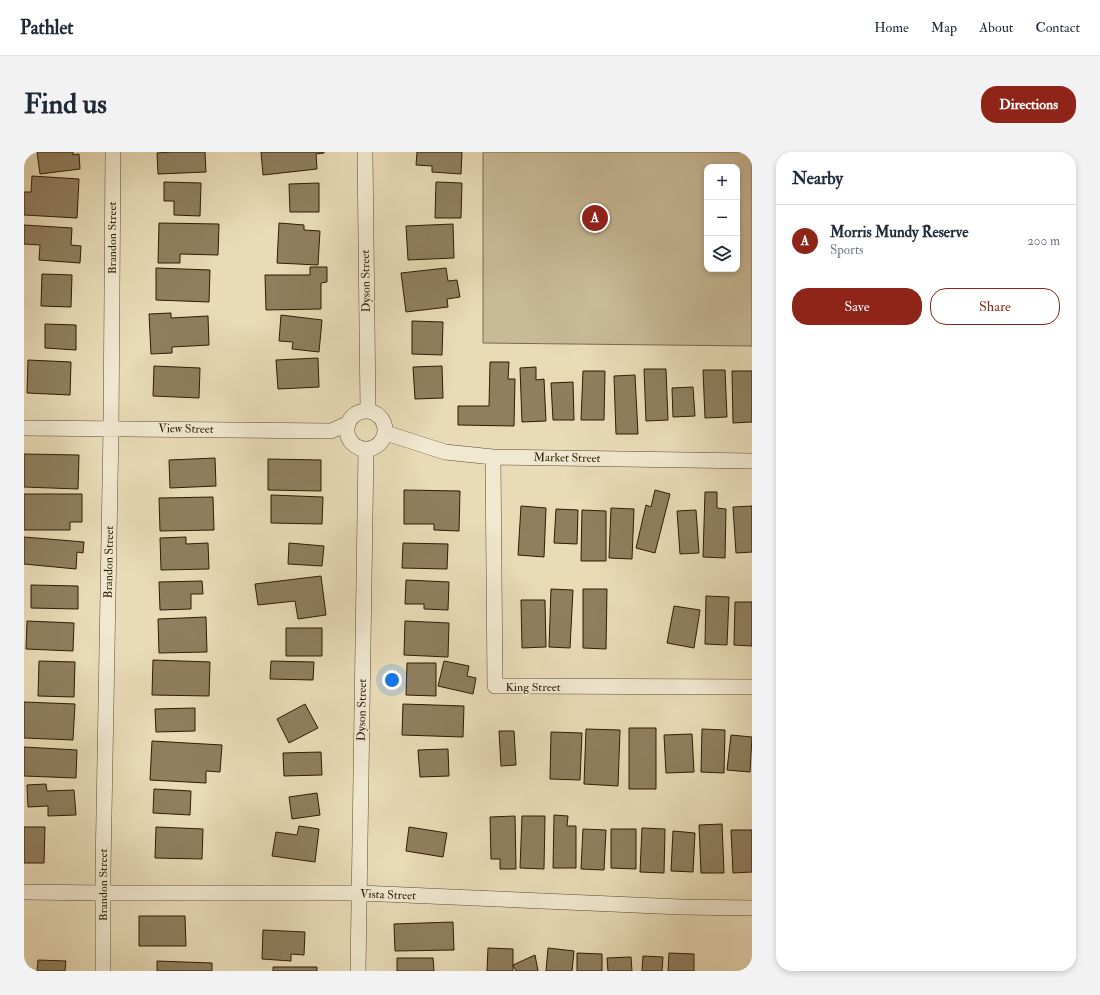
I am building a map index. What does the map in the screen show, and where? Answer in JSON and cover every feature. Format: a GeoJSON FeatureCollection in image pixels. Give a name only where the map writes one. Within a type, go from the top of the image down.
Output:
{"type":"FeatureCollection","features":[{"type":"Feature","properties":{"kind":"street","name":"Brandon Street"},"geometry":{"type":"LineString","coordinates":[[103,971],[102,893],[111,429],[113,152]]}},
{"type":"Feature","properties":{"kind":"street","name":"Dyson Street"},"geometry":{"type":"LineString","coordinates":[[365,152],[368,410]]}},
{"type":"Feature","properties":{"kind":"street"},"geometry":{"type":"LineString","coordinates":[[368,410],[378,414],[385,423],[386,433],[382,441],[375,448],[366,450],[355,446],[348,436],[347,424],[352,417],[360,411],[368,410]]}},
{"type":"Feature","properties":{"kind":"street","name":"View Street"},"geometry":{"type":"LineString","coordinates":[[24,428],[332,431],[347,424]]}},
{"type":"Feature","properties":{"kind":"street","name":"Market Street"},"geometry":{"type":"LineString","coordinates":[[386,433],[445,452],[493,457],[752,461]]}},
{"type":"Feature","properties":{"kind":"street","name":"Dyson Street"},"geometry":{"type":"LineString","coordinates":[[358,971],[366,450]]}},
{"type":"Feature","properties":{"kind":"street","name":"King Street"},"geometry":{"type":"LineString","coordinates":[[493,457],[495,686],[752,687]]}},
{"type":"Feature","properties":{"kind":"street","name":"Vista Street"},"geometry":{"type":"LineString","coordinates":[[24,892],[359,893],[681,907],[752,908]]}},
{"type":"Feature","properties":{"kind":"shaded area"},"geometry":{"type":"Polygon","coordinates":[[[483,152],[752,152],[752,346],[483,343],[483,152]]]}},
{"type":"Feature","properties":{"kind":"building"},"geometry":{"type":"Polygon","coordinates":[[[37,152],[73,152],[73,155],[79,154],[80,169],[40,174],[37,152]]]}},
{"type":"Feature","properties":{"kind":"building"},"geometry":{"type":"Polygon","coordinates":[[[205,152],[206,172],[158,174],[157,153],[205,152]]]}},
{"type":"Feature","properties":{"kind":"building"},"geometry":{"type":"Polygon","coordinates":[[[261,152],[324,153],[316,154],[317,169],[263,175],[261,152]]]}},
{"type":"Feature","properties":{"kind":"building"},"geometry":{"type":"Polygon","coordinates":[[[417,152],[462,152],[461,174],[432,172],[432,166],[416,165],[417,152]]]}},
{"type":"Feature","properties":{"kind":"building"},"geometry":{"type":"Polygon","coordinates":[[[32,176],[79,179],[77,218],[24,215],[24,192],[31,192],[32,176]]]}},
{"type":"Feature","properties":{"kind":"building"},"geometry":{"type":"Polygon","coordinates":[[[164,182],[201,183],[200,216],[174,215],[174,201],[164,201],[164,182]]]}},
{"type":"Feature","properties":{"kind":"building"},"geometry":{"type":"Polygon","coordinates":[[[436,182],[462,183],[461,218],[435,218],[436,182]]]}},
{"type":"Feature","properties":{"kind":"building"},"geometry":{"type":"Polygon","coordinates":[[[319,183],[319,212],[290,212],[289,184],[319,183]]]}},
{"type":"Feature","properties":{"kind":"building"},"geometry":{"type":"Polygon","coordinates":[[[159,223],[219,224],[218,255],[180,254],[180,263],[158,263],[159,223]]]}},
{"type":"Feature","properties":{"kind":"building"},"geometry":{"type":"Polygon","coordinates":[[[279,223],[304,225],[304,230],[320,231],[318,265],[277,263],[279,223]]]}},
{"type":"Feature","properties":{"kind":"building"},"geometry":{"type":"Polygon","coordinates":[[[453,224],[454,258],[408,260],[406,226],[453,224]]]}},
{"type":"Feature","properties":{"kind":"building"},"geometry":{"type":"Polygon","coordinates":[[[24,225],[72,228],[71,245],[81,246],[80,263],[39,260],[40,245],[24,244],[24,225]]]}},
{"type":"Feature","properties":{"kind":"building"},"geometry":{"type":"Polygon","coordinates":[[[310,267],[327,267],[327,282],[321,283],[321,309],[266,310],[265,275],[310,275],[310,267]]]}},
{"type":"Feature","properties":{"kind":"building"},"geometry":{"type":"Polygon","coordinates":[[[156,268],[210,270],[209,302],[156,300],[156,268]]]}},
{"type":"Feature","properties":{"kind":"building"},"geometry":{"type":"Polygon","coordinates":[[[446,268],[448,281],[457,280],[460,297],[447,299],[448,307],[406,312],[401,273],[446,268]]]}},
{"type":"Feature","properties":{"kind":"building"},"geometry":{"type":"Polygon","coordinates":[[[42,274],[72,275],[71,307],[41,306],[42,274]]]}},
{"type":"Feature","properties":{"kind":"building"},"geometry":{"type":"Polygon","coordinates":[[[171,313],[171,318],[208,316],[209,345],[172,347],[172,353],[151,354],[149,314],[171,313]]]}},
{"type":"Feature","properties":{"kind":"building"},"geometry":{"type":"Polygon","coordinates":[[[281,315],[322,320],[319,352],[292,349],[293,342],[279,341],[281,315]]]}},
{"type":"Feature","properties":{"kind":"building"},"geometry":{"type":"Polygon","coordinates":[[[412,321],[443,322],[442,355],[412,354],[412,321]]]}},
{"type":"Feature","properties":{"kind":"building"},"geometry":{"type":"Polygon","coordinates":[[[45,324],[76,325],[76,350],[45,348],[45,324]]]}},
{"type":"Feature","properties":{"kind":"building"},"geometry":{"type":"Polygon","coordinates":[[[318,358],[319,387],[278,389],[276,360],[318,358]]]}},
{"type":"Feature","properties":{"kind":"building"},"geometry":{"type":"Polygon","coordinates":[[[28,360],[71,362],[70,395],[27,393],[28,360]]]}},
{"type":"Feature","properties":{"kind":"building"},"geometry":{"type":"Polygon","coordinates":[[[490,362],[509,362],[508,379],[515,379],[514,426],[458,425],[458,406],[489,406],[490,362]]]}},
{"type":"Feature","properties":{"kind":"building"},"geometry":{"type":"Polygon","coordinates":[[[154,366],[200,368],[199,398],[153,396],[154,366]]]}},
{"type":"Feature","properties":{"kind":"building"},"geometry":{"type":"Polygon","coordinates":[[[442,366],[443,398],[415,399],[413,367],[442,366]]]}},
{"type":"Feature","properties":{"kind":"building"},"geometry":{"type":"Polygon","coordinates":[[[536,367],[536,380],[544,379],[546,421],[522,422],[520,368],[536,367]]]}},
{"type":"Feature","properties":{"kind":"building"},"geometry":{"type":"Polygon","coordinates":[[[644,369],[666,369],[668,420],[646,421],[644,369]]]}},
{"type":"Feature","properties":{"kind":"building"},"geometry":{"type":"Polygon","coordinates":[[[703,370],[725,370],[727,417],[705,418],[703,370]]]}},
{"type":"Feature","properties":{"kind":"building"},"geometry":{"type":"Polygon","coordinates":[[[583,371],[605,371],[604,420],[581,420],[583,371]]]}},
{"type":"Feature","properties":{"kind":"building"},"geometry":{"type":"Polygon","coordinates":[[[732,371],[752,371],[752,422],[733,423],[732,371]]]}},
{"type":"Feature","properties":{"kind":"building"},"geometry":{"type":"Polygon","coordinates":[[[635,375],[638,434],[616,434],[614,376],[635,375]]]}},
{"type":"Feature","properties":{"kind":"building"},"geometry":{"type":"Polygon","coordinates":[[[573,382],[574,420],[553,420],[551,383],[573,382]]]}},
{"type":"Feature","properties":{"kind":"building"},"geometry":{"type":"Polygon","coordinates":[[[693,387],[695,416],[673,417],[672,388],[693,387]]]}},
{"type":"Feature","properties":{"kind":"building"},"geometry":{"type":"Polygon","coordinates":[[[24,454],[79,455],[78,489],[24,487],[24,454]]]}},
{"type":"Feature","properties":{"kind":"building"},"geometry":{"type":"Polygon","coordinates":[[[215,458],[216,486],[170,488],[169,460],[215,458]]]}},
{"type":"Feature","properties":{"kind":"building"},"geometry":{"type":"Polygon","coordinates":[[[268,459],[321,460],[321,491],[268,490],[268,459]]]}},
{"type":"Feature","properties":{"kind":"building"},"geometry":{"type":"Polygon","coordinates":[[[404,490],[460,491],[459,531],[434,530],[434,524],[404,524],[404,490]]]}},
{"type":"Feature","properties":{"kind":"building"},"geometry":{"type":"Polygon","coordinates":[[[655,490],[670,494],[655,553],[636,548],[646,505],[651,507],[655,490]]]}},
{"type":"Feature","properties":{"kind":"building"},"geometry":{"type":"Polygon","coordinates":[[[705,492],[717,492],[717,508],[726,509],[725,558],[703,557],[705,492]]]}},
{"type":"Feature","properties":{"kind":"building"},"geometry":{"type":"Polygon","coordinates":[[[24,494],[82,494],[82,522],[70,522],[70,530],[24,530],[24,494]]]}},
{"type":"Feature","properties":{"kind":"building"},"geometry":{"type":"Polygon","coordinates":[[[271,495],[323,497],[322,524],[271,523],[271,495]]]}},
{"type":"Feature","properties":{"kind":"building"},"geometry":{"type":"Polygon","coordinates":[[[213,497],[214,530],[160,531],[159,498],[213,497]]]}},
{"type":"Feature","properties":{"kind":"building"},"geometry":{"type":"Polygon","coordinates":[[[521,506],[546,508],[544,557],[518,555],[521,506]]]}},
{"type":"Feature","properties":{"kind":"building"},"geometry":{"type":"Polygon","coordinates":[[[752,506],[752,552],[736,553],[733,507],[752,506]]]}},
{"type":"Feature","properties":{"kind":"building"},"geometry":{"type":"Polygon","coordinates":[[[611,508],[634,509],[632,559],[609,558],[611,508]]]}},
{"type":"Feature","properties":{"kind":"building"},"geometry":{"type":"Polygon","coordinates":[[[556,509],[578,510],[577,544],[554,543],[556,509]]]}},
{"type":"Feature","properties":{"kind":"building"},"geometry":{"type":"Polygon","coordinates":[[[582,510],[606,511],[606,561],[581,561],[582,510]]]}},
{"type":"Feature","properties":{"kind":"building"},"geometry":{"type":"Polygon","coordinates":[[[696,510],[699,553],[680,554],[677,511],[696,510]]]}},
{"type":"Feature","properties":{"kind":"building"},"geometry":{"type":"Polygon","coordinates":[[[24,537],[84,542],[83,553],[77,552],[76,569],[24,564],[24,537]]]}},
{"type":"Feature","properties":{"kind":"building"},"geometry":{"type":"Polygon","coordinates":[[[186,537],[186,544],[208,543],[209,569],[161,570],[160,538],[186,537]]]}},
{"type":"Feature","properties":{"kind":"building"},"geometry":{"type":"Polygon","coordinates":[[[289,543],[324,546],[322,566],[288,564],[289,543]]]}},
{"type":"Feature","properties":{"kind":"building"},"geometry":{"type":"Polygon","coordinates":[[[403,543],[448,544],[447,569],[402,568],[403,543]]]}},
{"type":"Feature","properties":{"kind":"building"},"geometry":{"type":"Polygon","coordinates":[[[321,576],[326,615],[298,619],[295,601],[258,605],[255,584],[321,576]]]}},
{"type":"Feature","properties":{"kind":"building"},"geometry":{"type":"Polygon","coordinates":[[[406,580],[449,582],[448,610],[424,609],[424,604],[405,604],[406,580]]]}},
{"type":"Feature","properties":{"kind":"building"},"geometry":{"type":"Polygon","coordinates":[[[202,581],[203,594],[191,594],[191,609],[160,610],[159,582],[202,581]]]}},
{"type":"Feature","properties":{"kind":"building"},"geometry":{"type":"Polygon","coordinates":[[[31,585],[78,586],[78,609],[31,608],[31,585]]]}},
{"type":"Feature","properties":{"kind":"building"},"geometry":{"type":"Polygon","coordinates":[[[551,589],[573,590],[570,648],[549,647],[551,589]]]}},
{"type":"Feature","properties":{"kind":"building"},"geometry":{"type":"Polygon","coordinates":[[[583,589],[607,589],[606,649],[583,648],[583,589]]]}},
{"type":"Feature","properties":{"kind":"building"},"geometry":{"type":"Polygon","coordinates":[[[706,596],[729,597],[727,645],[705,644],[706,596]]]}},
{"type":"Feature","properties":{"kind":"building"},"geometry":{"type":"Polygon","coordinates":[[[521,600],[545,600],[546,647],[522,648],[521,600]]]}},
{"type":"Feature","properties":{"kind":"building"},"geometry":{"type":"Polygon","coordinates":[[[735,602],[752,602],[752,646],[734,645],[735,602]]]}},
{"type":"Feature","properties":{"kind":"building"},"geometry":{"type":"Polygon","coordinates":[[[674,606],[700,610],[694,648],[667,643],[674,606]]]}},
{"type":"Feature","properties":{"kind":"building"},"geometry":{"type":"Polygon","coordinates":[[[206,617],[207,652],[159,653],[158,619],[206,617]]]}},
{"type":"Feature","properties":{"kind":"building"},"geometry":{"type":"Polygon","coordinates":[[[27,621],[74,623],[73,651],[26,649],[27,621]]]}},
{"type":"Feature","properties":{"kind":"building"},"geometry":{"type":"Polygon","coordinates":[[[405,621],[449,623],[448,657],[404,655],[405,621]]]}},
{"type":"Feature","properties":{"kind":"building"},"geometry":{"type":"Polygon","coordinates":[[[286,628],[322,628],[322,656],[286,656],[286,628]]]}},
{"type":"Feature","properties":{"kind":"building"},"geometry":{"type":"Polygon","coordinates":[[[153,660],[210,662],[209,696],[152,695],[153,660]]]}},
{"type":"Feature","properties":{"kind":"building"},"geometry":{"type":"Polygon","coordinates":[[[39,661],[75,662],[74,697],[38,696],[39,661]]]}},
{"type":"Feature","properties":{"kind":"building"},"geometry":{"type":"Polygon","coordinates":[[[271,661],[314,662],[313,680],[270,679],[271,661]]]}},
{"type":"Feature","properties":{"kind":"building"},"geometry":{"type":"Polygon","coordinates":[[[444,661],[469,666],[467,676],[476,678],[473,694],[438,686],[444,661]]]}},
{"type":"Feature","properties":{"kind":"building"},"geometry":{"type":"Polygon","coordinates":[[[407,663],[436,663],[436,696],[406,695],[407,663]]]}},
{"type":"Feature","properties":{"kind":"building"},"geometry":{"type":"Polygon","coordinates":[[[24,702],[75,704],[73,740],[24,738],[24,702]]]}},
{"type":"Feature","properties":{"kind":"building"},"geometry":{"type":"Polygon","coordinates":[[[305,704],[318,728],[289,743],[277,719],[305,704]]]}},
{"type":"Feature","properties":{"kind":"building"},"geometry":{"type":"Polygon","coordinates":[[[403,704],[464,706],[463,737],[402,735],[403,704]]]}},
{"type":"Feature","properties":{"kind":"building"},"geometry":{"type":"Polygon","coordinates":[[[195,708],[195,731],[156,732],[155,709],[195,708]]]}},
{"type":"Feature","properties":{"kind":"building"},"geometry":{"type":"Polygon","coordinates":[[[629,728],[656,728],[656,789],[629,789],[629,728]]]}},
{"type":"Feature","properties":{"kind":"building"},"geometry":{"type":"Polygon","coordinates":[[[586,729],[620,730],[618,786],[584,784],[586,729]]]}},
{"type":"Feature","properties":{"kind":"building"},"geometry":{"type":"Polygon","coordinates":[[[702,729],[725,730],[724,773],[701,772],[702,729]]]}},
{"type":"Feature","properties":{"kind":"building"},"geometry":{"type":"Polygon","coordinates":[[[499,731],[514,731],[516,765],[501,766],[499,731]]]}},
{"type":"Feature","properties":{"kind":"building"},"geometry":{"type":"Polygon","coordinates":[[[551,732],[582,733],[580,780],[550,779],[551,732]]]}},
{"type":"Feature","properties":{"kind":"building"},"geometry":{"type":"Polygon","coordinates":[[[692,734],[694,772],[666,773],[664,735],[692,734]]]}},
{"type":"Feature","properties":{"kind":"building"},"geometry":{"type":"Polygon","coordinates":[[[731,735],[752,737],[750,772],[727,770],[731,735]]]}},
{"type":"Feature","properties":{"kind":"building"},"geometry":{"type":"Polygon","coordinates":[[[152,741],[222,745],[220,772],[206,771],[206,783],[150,780],[152,741]]]}},
{"type":"Feature","properties":{"kind":"building"},"geometry":{"type":"Polygon","coordinates":[[[24,747],[77,750],[76,778],[24,776],[24,747]]]}},
{"type":"Feature","properties":{"kind":"building"},"geometry":{"type":"Polygon","coordinates":[[[448,749],[449,776],[420,777],[418,750],[448,749]]]}},
{"type":"Feature","properties":{"kind":"building"},"geometry":{"type":"Polygon","coordinates":[[[321,752],[322,775],[284,776],[283,753],[321,752]]]}},
{"type":"Feature","properties":{"kind":"building"},"geometry":{"type":"Polygon","coordinates":[[[46,784],[47,791],[74,790],[76,815],[48,816],[48,806],[28,807],[27,785],[46,784]]]}},
{"type":"Feature","properties":{"kind":"building"},"geometry":{"type":"Polygon","coordinates":[[[154,789],[191,791],[190,815],[153,813],[154,789]]]}},
{"type":"Feature","properties":{"kind":"building"},"geometry":{"type":"Polygon","coordinates":[[[317,793],[320,815],[292,819],[289,797],[317,793]]]}},
{"type":"Feature","properties":{"kind":"building"},"geometry":{"type":"Polygon","coordinates":[[[554,815],[568,816],[567,826],[576,826],[576,868],[553,868],[554,815]]]}},
{"type":"Feature","properties":{"kind":"building"},"geometry":{"type":"Polygon","coordinates":[[[515,816],[516,869],[500,869],[500,859],[491,859],[490,817],[515,816]]]}},
{"type":"Feature","properties":{"kind":"building"},"geometry":{"type":"Polygon","coordinates":[[[522,816],[545,816],[544,869],[520,868],[522,816]]]}},
{"type":"Feature","properties":{"kind":"building"},"geometry":{"type":"Polygon","coordinates":[[[722,824],[724,873],[701,873],[699,825],[722,824]]]}},
{"type":"Feature","properties":{"kind":"building"},"geometry":{"type":"Polygon","coordinates":[[[299,826],[319,829],[315,862],[272,856],[276,832],[297,835],[299,826]]]}},
{"type":"Feature","properties":{"kind":"building"},"geometry":{"type":"Polygon","coordinates":[[[24,827],[45,827],[44,863],[24,863],[24,827]]]}},
{"type":"Feature","properties":{"kind":"building"},"geometry":{"type":"Polygon","coordinates":[[[156,827],[203,829],[202,859],[155,858],[156,827]]]}},
{"type":"Feature","properties":{"kind":"building"},"geometry":{"type":"Polygon","coordinates":[[[409,827],[447,833],[443,857],[406,851],[409,827]]]}},
{"type":"Feature","properties":{"kind":"building"},"geometry":{"type":"Polygon","coordinates":[[[642,828],[665,829],[664,873],[640,872],[642,828]]]}},
{"type":"Feature","properties":{"kind":"building"},"geometry":{"type":"Polygon","coordinates":[[[583,829],[606,830],[604,870],[581,869],[583,829]]]}},
{"type":"Feature","properties":{"kind":"building"},"geometry":{"type":"Polygon","coordinates":[[[611,829],[636,829],[636,869],[611,868],[611,829]]]}},
{"type":"Feature","properties":{"kind":"building"},"geometry":{"type":"Polygon","coordinates":[[[731,830],[752,830],[752,872],[733,873],[731,830]]]}},
{"type":"Feature","properties":{"kind":"building"},"geometry":{"type":"Polygon","coordinates":[[[673,831],[695,833],[693,872],[671,871],[673,831]]]}},
{"type":"Feature","properties":{"kind":"building"},"geometry":{"type":"Polygon","coordinates":[[[139,916],[185,916],[186,946],[139,946],[139,916]]]}},
{"type":"Feature","properties":{"kind":"building"},"geometry":{"type":"Polygon","coordinates":[[[453,922],[454,950],[395,951],[394,924],[453,922]]]}},
{"type":"Feature","properties":{"kind":"building"},"geometry":{"type":"Polygon","coordinates":[[[263,930],[305,932],[304,955],[291,954],[291,961],[262,959],[263,930]]]}},
{"type":"Feature","properties":{"kind":"building"},"geometry":{"type":"Polygon","coordinates":[[[488,948],[513,949],[513,971],[487,971],[488,948]]]}},
{"type":"Feature","properties":{"kind":"building"},"geometry":{"type":"Polygon","coordinates":[[[548,948],[574,951],[572,971],[546,971],[548,948]]]}},
{"type":"Feature","properties":{"kind":"building"},"geometry":{"type":"Polygon","coordinates":[[[577,953],[602,954],[602,971],[577,971],[577,953]]]}},
{"type":"Feature","properties":{"kind":"building"},"geometry":{"type":"Polygon","coordinates":[[[669,953],[694,954],[694,971],[668,971],[669,953]]]}},
{"type":"Feature","properties":{"kind":"building"},"geometry":{"type":"Polygon","coordinates":[[[535,955],[538,971],[516,971],[513,965],[535,955]]]}},
{"type":"Feature","properties":{"kind":"building"},"geometry":{"type":"Polygon","coordinates":[[[643,956],[663,957],[662,971],[642,971],[643,956]]]}},
{"type":"Feature","properties":{"kind":"building"},"geometry":{"type":"Polygon","coordinates":[[[631,957],[632,971],[608,971],[607,958],[631,957]]]}},
{"type":"Feature","properties":{"kind":"building"},"geometry":{"type":"Polygon","coordinates":[[[397,958],[433,958],[434,971],[397,971],[397,958]]]}},
{"type":"Feature","properties":{"kind":"building"},"geometry":{"type":"Polygon","coordinates":[[[38,960],[66,961],[65,971],[37,971],[38,960]]]}},
{"type":"Feature","properties":{"kind":"building"},"geometry":{"type":"Polygon","coordinates":[[[157,961],[212,963],[212,971],[157,971],[157,961]]]}},
{"type":"Feature","properties":{"kind":"building"},"geometry":{"type":"Polygon","coordinates":[[[273,967],[317,967],[317,971],[273,971],[273,967]]]}},
{"type":"Feature","properties":{"kind":"place","name":"Morris Mundy Reserve"},"geometry":{"type":"Point","coordinates":[595,218]}}]}
